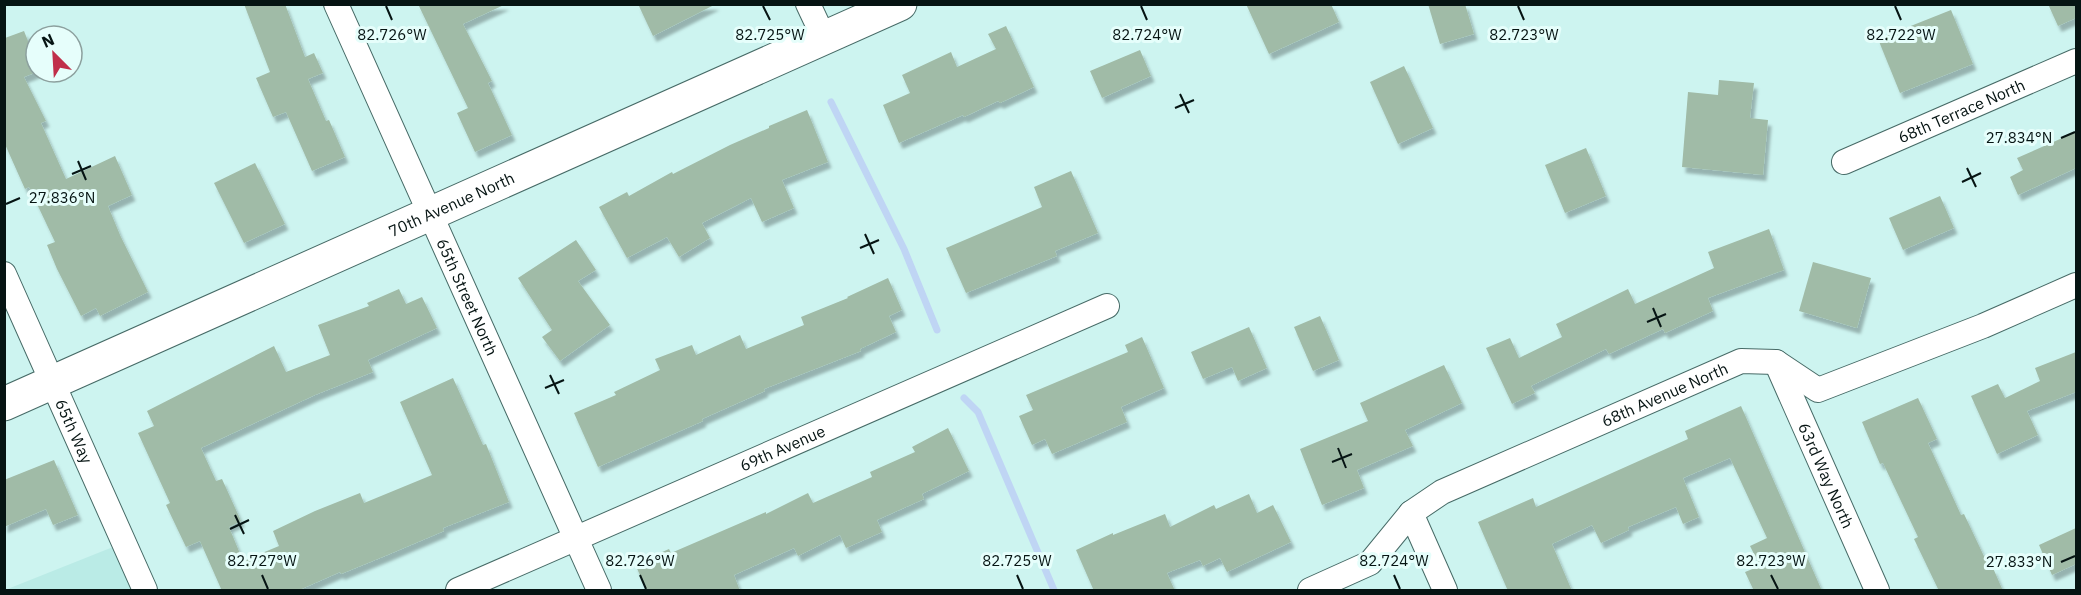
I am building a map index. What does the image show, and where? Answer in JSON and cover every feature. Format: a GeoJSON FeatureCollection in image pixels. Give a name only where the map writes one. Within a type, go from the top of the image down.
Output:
{"type":"FeatureCollection","features":[{"type":"Feature","properties":{"kind":"street","name":"65th Street North"},"geometry":{"type":"LineString","coordinates":[[336,4],[599,591]]}},
{"type":"Feature","properties":{"kind":"street"},"geometry":{"type":"LineString","coordinates":[[808,4],[824,38]]}},
{"type":"Feature","properties":{"kind":"street","name":"70th Avenue North"},"geometry":{"type":"LineString","coordinates":[[4,404],[900,4]]}},
{"type":"Feature","properties":{"kind":"street","name":"68th Terrace North"},"geometry":{"type":"LineString","coordinates":[[1844,162],[2076,61]]}},
{"type":"Feature","properties":{"kind":"street","name":"65th Way"},"geometry":{"type":"LineString","coordinates":[[4,274],[145,591]]}},
{"type":"Feature","properties":{"kind":"street"},"geometry":{"type":"LineString","coordinates":[[1776,362],[1818,390],[1983,326],[2076,285]]}},
{"type":"Feature","properties":{"kind":"street","name":"69th Avenue"},"geometry":{"type":"LineString","coordinates":[[458,591],[1107,306]]}},
{"type":"Feature","properties":{"kind":"street","name":"68th Avenue North"},"geometry":{"type":"LineString","coordinates":[[1310,591],[1370,563],[1411,513],[1442,492],[1742,361],[1776,362]]}},
{"type":"Feature","properties":{"kind":"street","name":"63rd Way North"},"geometry":{"type":"LineString","coordinates":[[1776,362],[1877,591]]}},
{"type":"Feature","properties":{"kind":"street"},"geometry":{"type":"LineString","coordinates":[[1411,513],[1445,591]]}},
{"type":"Feature","properties":{"kind":"shaded area"},"geometry":{"type":"Polygon","coordinates":[[[113,547],[132,590],[5,590],[113,547]]]}},
{"type":"Feature","properties":{"kind":"building"},"geometry":{"type":"Polygon","coordinates":[[[244,4],[285,4],[305,57],[314,53],[323,73],[308,79],[345,157],[312,171],[286,112],[273,117],[256,78],[270,72],[244,4]]]}},
{"type":"Feature","properties":{"kind":"building"},"geometry":{"type":"Polygon","coordinates":[[[418,4],[506,4],[463,24],[492,81],[488,83],[512,135],[475,152],[457,113],[468,108],[418,4]]]}},
{"type":"Feature","properties":{"kind":"building"},"geometry":{"type":"Polygon","coordinates":[[[638,4],[716,4],[653,36],[638,4]]]}},
{"type":"Feature","properties":{"kind":"building"},"geometry":{"type":"Polygon","coordinates":[[[1246,4],[1331,4],[1339,22],[1269,54],[1246,4]]]}},
{"type":"Feature","properties":{"kind":"building"},"geometry":{"type":"Polygon","coordinates":[[[1428,4],[1465,4],[1474,34],[1440,44],[1428,4]]]}},
{"type":"Feature","properties":{"kind":"building"},"geometry":{"type":"Polygon","coordinates":[[[2048,4],[2076,4],[2076,18],[2058,26],[2048,4]]]}},
{"type":"Feature","properties":{"kind":"building"},"geometry":{"type":"Polygon","coordinates":[[[1951,10],[1973,64],[1900,93],[1878,39],[1951,10]]]}},
{"type":"Feature","properties":{"kind":"building"},"geometry":{"type":"Polygon","coordinates":[[[1006,26],[1034,87],[899,143],[883,105],[910,93],[902,75],[951,52],[957,67],[996,49],[988,34],[1006,26]]]}},
{"type":"Feature","properties":{"kind":"building"},"geometry":{"type":"Polygon","coordinates":[[[24,31],[24,84],[28,84],[46,121],[41,123],[66,179],[115,156],[132,195],[108,206],[148,292],[100,316],[96,308],[81,316],[47,245],[55,242],[29,187],[25,189],[4,142],[5,38],[24,31]]]}},
{"type":"Feature","properties":{"kind":"building"},"geometry":{"type":"Polygon","coordinates":[[[1140,50],[1151,76],[1102,98],[1090,71],[1140,50]]]}},
{"type":"Feature","properties":{"kind":"building"},"geometry":{"type":"Polygon","coordinates":[[[1404,66],[1433,128],[1398,144],[1370,82],[1404,66]]]}},
{"type":"Feature","properties":{"kind":"building"},"geometry":{"type":"Polygon","coordinates":[[[1719,80],[1754,83],[1750,118],[1768,120],[1763,175],[1682,167],[1688,92],[1718,95],[1719,80]]]}},
{"type":"Feature","properties":{"kind":"building"},"geometry":{"type":"Polygon","coordinates":[[[807,110],[828,162],[782,180],[794,208],[762,222],[751,198],[702,223],[710,238],[679,257],[667,237],[627,258],[599,207],[627,192],[629,196],[672,172],[673,174],[769,126],[807,110]]]}},
{"type":"Feature","properties":{"kind":"building"},"geometry":{"type":"Polygon","coordinates":[[[2076,132],[2076,168],[2018,195],[2010,177],[2023,170],[2017,158],[2076,132]]]}},
{"type":"Feature","properties":{"kind":"building"},"geometry":{"type":"Polygon","coordinates":[[[1586,148],[1606,196],[1565,213],[1545,165],[1586,148]]]}},
{"type":"Feature","properties":{"kind":"building"},"geometry":{"type":"Polygon","coordinates":[[[255,163],[285,224],[244,243],[214,183],[255,163]]]}},
{"type":"Feature","properties":{"kind":"building"},"geometry":{"type":"Polygon","coordinates":[[[1071,171],[1098,233],[1055,251],[1057,256],[966,293],[946,248],[1042,207],[1034,187],[1071,171]]]}},
{"type":"Feature","properties":{"kind":"building"},"geometry":{"type":"Polygon","coordinates":[[[1940,196],[1954,228],[1903,250],[1889,218],[1940,196]]]}},
{"type":"Feature","properties":{"kind":"building"},"geometry":{"type":"Polygon","coordinates":[[[1769,229],[1784,270],[1708,298],[1713,311],[1665,333],[1663,329],[1609,354],[1606,349],[1531,386],[1535,393],[1512,404],[1486,348],[1510,338],[1519,358],[1562,337],[1556,324],[1628,289],[1635,304],[1714,268],[1708,252],[1769,229]]]}},
{"type":"Feature","properties":{"kind":"building"},"geometry":{"type":"Polygon","coordinates":[[[576,240],[596,270],[578,281],[610,325],[560,361],[542,337],[552,330],[518,278],[576,240]]]}},
{"type":"Feature","properties":{"kind":"building"},"geometry":{"type":"Polygon","coordinates":[[[1813,262],[1871,278],[1857,328],[1799,311],[1813,262]]]}},
{"type":"Feature","properties":{"kind":"building"},"geometry":{"type":"Polygon","coordinates":[[[888,278],[902,310],[889,316],[896,332],[860,349],[861,351],[764,389],[765,391],[702,419],[703,421],[598,467],[574,413],[616,395],[614,392],[660,370],[655,359],[692,345],[696,355],[740,335],[746,349],[804,325],[801,317],[848,298],[888,278]]]}},
{"type":"Feature","properties":{"kind":"building"},"geometry":{"type":"Polygon","coordinates":[[[399,289],[406,304],[422,297],[437,328],[368,360],[373,372],[315,395],[201,448],[216,481],[222,479],[241,521],[229,527],[243,561],[279,546],[273,531],[315,511],[360,493],[364,503],[432,475],[400,402],[453,378],[483,445],[486,444],[509,502],[297,591],[222,591],[200,541],[186,547],[166,505],[170,503],[138,433],[154,426],[147,411],[274,346],[286,372],[330,355],[318,325],[369,306],[367,303],[399,289]]]}},
{"type":"Feature","properties":{"kind":"building"},"geometry":{"type":"Polygon","coordinates":[[[1320,316],[1339,360],[1313,371],[1294,327],[1320,316]]]}},
{"type":"Feature","properties":{"kind":"building"},"geometry":{"type":"Polygon","coordinates":[[[1249,327],[1267,368],[1238,381],[1232,367],[1203,379],[1191,352],[1249,327]]]}},
{"type":"Feature","properties":{"kind":"building"},"geometry":{"type":"Polygon","coordinates":[[[1142,337],[1164,388],[1121,407],[1127,422],[1052,454],[1045,439],[1032,445],[1019,416],[1033,410],[1026,395],[1128,352],[1125,345],[1142,337]]]}},
{"type":"Feature","properties":{"kind":"building"},"geometry":{"type":"Polygon","coordinates":[[[2076,352],[2076,392],[2027,411],[2038,435],[1997,454],[1971,396],[1998,384],[2005,398],[2040,381],[2035,368],[2076,352]]]}},
{"type":"Feature","properties":{"kind":"building"},"geometry":{"type":"Polygon","coordinates":[[[1444,365],[1462,403],[1405,430],[1413,446],[1357,470],[1364,488],[1322,505],[1300,449],[1368,421],[1360,403],[1444,365]]]}},
{"type":"Feature","properties":{"kind":"building"},"geometry":{"type":"Polygon","coordinates":[[[1918,398],[1937,439],[1928,443],[1961,515],[1964,514],[2003,591],[1939,591],[1914,539],[1918,537],[1883,463],[1880,464],[1862,422],[1918,398]]]}},
{"type":"Feature","properties":{"kind":"building"},"geometry":{"type":"Polygon","coordinates":[[[1741,406],[1822,591],[1754,591],[1745,572],[1760,566],[1750,546],[1767,538],[1730,458],[1683,478],[1699,517],[1683,524],[1676,507],[1628,527],[1629,530],[1601,543],[1592,525],[1552,544],[1572,591],[1508,591],[1478,522],[1533,498],[1536,507],[1688,439],[1685,431],[1741,406]]]}},
{"type":"Feature","properties":{"kind":"building"},"geometry":{"type":"Polygon","coordinates":[[[948,428],[969,471],[922,494],[924,499],[877,520],[882,532],[846,548],[840,535],[798,556],[794,548],[734,575],[740,591],[647,591],[635,564],[669,549],[671,553],[766,512],[766,514],[808,493],[813,503],[872,477],[870,472],[915,452],[912,447],[948,428]]]}},
{"type":"Feature","properties":{"kind":"building"},"geometry":{"type":"Polygon","coordinates":[[[54,460],[78,515],[53,525],[46,509],[4,527],[4,480],[54,460]]]}},
{"type":"Feature","properties":{"kind":"building"},"geometry":{"type":"Polygon","coordinates":[[[1249,494],[1257,513],[1273,505],[1291,542],[1227,572],[1220,558],[1203,566],[1200,560],[1167,573],[1175,591],[1094,591],[1076,550],[1113,533],[1113,535],[1165,514],[1170,527],[1214,505],[1216,509],[1249,494]]]}},
{"type":"Feature","properties":{"kind":"building"},"geometry":{"type":"Polygon","coordinates":[[[2076,528],[2076,564],[2052,575],[2039,545],[2076,528]]]}},
{"type":"Feature","properties":{"kind":"waterway"},"geometry":{"type":"LineString","coordinates":[[831,102],[904,249],[937,330]]}},
{"type":"Feature","properties":{"kind":"waterway"},"geometry":{"type":"LineString","coordinates":[[964,398],[978,412],[1054,590]]}}]}
